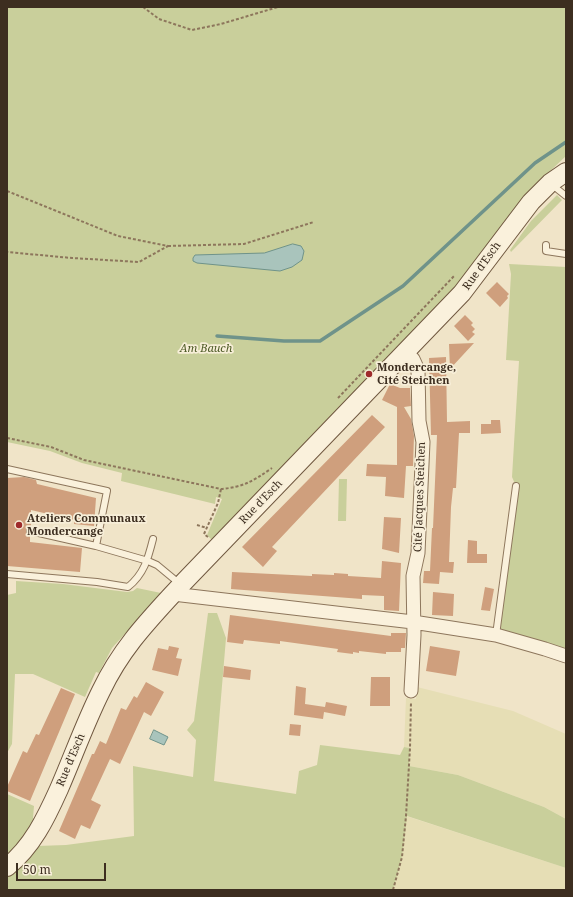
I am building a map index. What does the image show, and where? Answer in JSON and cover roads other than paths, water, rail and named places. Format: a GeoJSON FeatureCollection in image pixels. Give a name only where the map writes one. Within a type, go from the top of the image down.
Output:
{"type":"FeatureCollection","features":[{"type":"Feature","properties":{"kind":"main road","name":"Rue d'Esch"},"geometry":{"type":"LineString","coordinates":[[7,867],[28,846],[47,815],[100,692],[112,669],[145,623],[462,293],[531,202],[550,183],[566,172]]}},
{"type":"Feature","properties":{"kind":"street","name":"Cité Jacques Steichen"},"geometry":{"type":"LineString","coordinates":[[406,352],[413,359],[418,370],[419,421],[423,442],[418,553],[413,576],[414,622],[411,691]]}},
{"type":"Feature","properties":{"kind":"street"},"geometry":{"type":"LineString","coordinates":[[177,590],[414,622],[496,635],[566,656]]}},
{"type":"Feature","properties":{"kind":"lane"},"geometry":{"type":"LineString","coordinates":[[550,183],[566,196]]}},
{"type":"Feature","properties":{"kind":"lane"},"geometry":{"type":"LineString","coordinates":[[546,245],[546,251],[566,254]]}},
{"type":"Feature","properties":{"kind":"lane"},"geometry":{"type":"LineString","coordinates":[[7,469],[107,491],[96,546]]}},
{"type":"Feature","properties":{"kind":"lane"},"geometry":{"type":"LineString","coordinates":[[496,635],[516,486]]}},
{"type":"Feature","properties":{"kind":"lane"},"geometry":{"type":"LineString","coordinates":[[30,531],[96,546],[148,561],[157,565],[177,590]]}},
{"type":"Feature","properties":{"kind":"lane"},"geometry":{"type":"LineString","coordinates":[[7,574],[97,582],[128,587],[136,580],[148,561],[153,539]]}},
{"type":"Feature","properties":{"kind":"water"},"geometry":{"type":"Polygon","coordinates":[[[293,244],[301,246],[304,251],[302,260],[292,267],[280,271],[197,263],[193,261],[195,255],[264,253],[293,244]]]}},
{"type":"Feature","properties":{"kind":"water"},"geometry":{"type":"Polygon","coordinates":[[[154,730],[168,737],[164,745],[150,739],[154,730]]]}},
{"type":"Feature","properties":{"kind":"waterway"},"geometry":{"type":"LineString","coordinates":[[217,336],[284,341],[320,341],[403,286],[535,163],[566,142]]}},
{"type":"Feature","properties":{"kind":"place","name":"Mondercange, Cité Steichen"},"geometry":{"type":"Point","coordinates":[369,374]}},
{"type":"Feature","properties":{"kind":"place","name":"Ateliers Communaux Mondercange"},"geometry":{"type":"Point","coordinates":[19,525]}},
{"type":"Feature","properties":{"kind":"park label","name":"Am Bauch"},"geometry":{"type":"Point","coordinates":[206,349]}}]}
